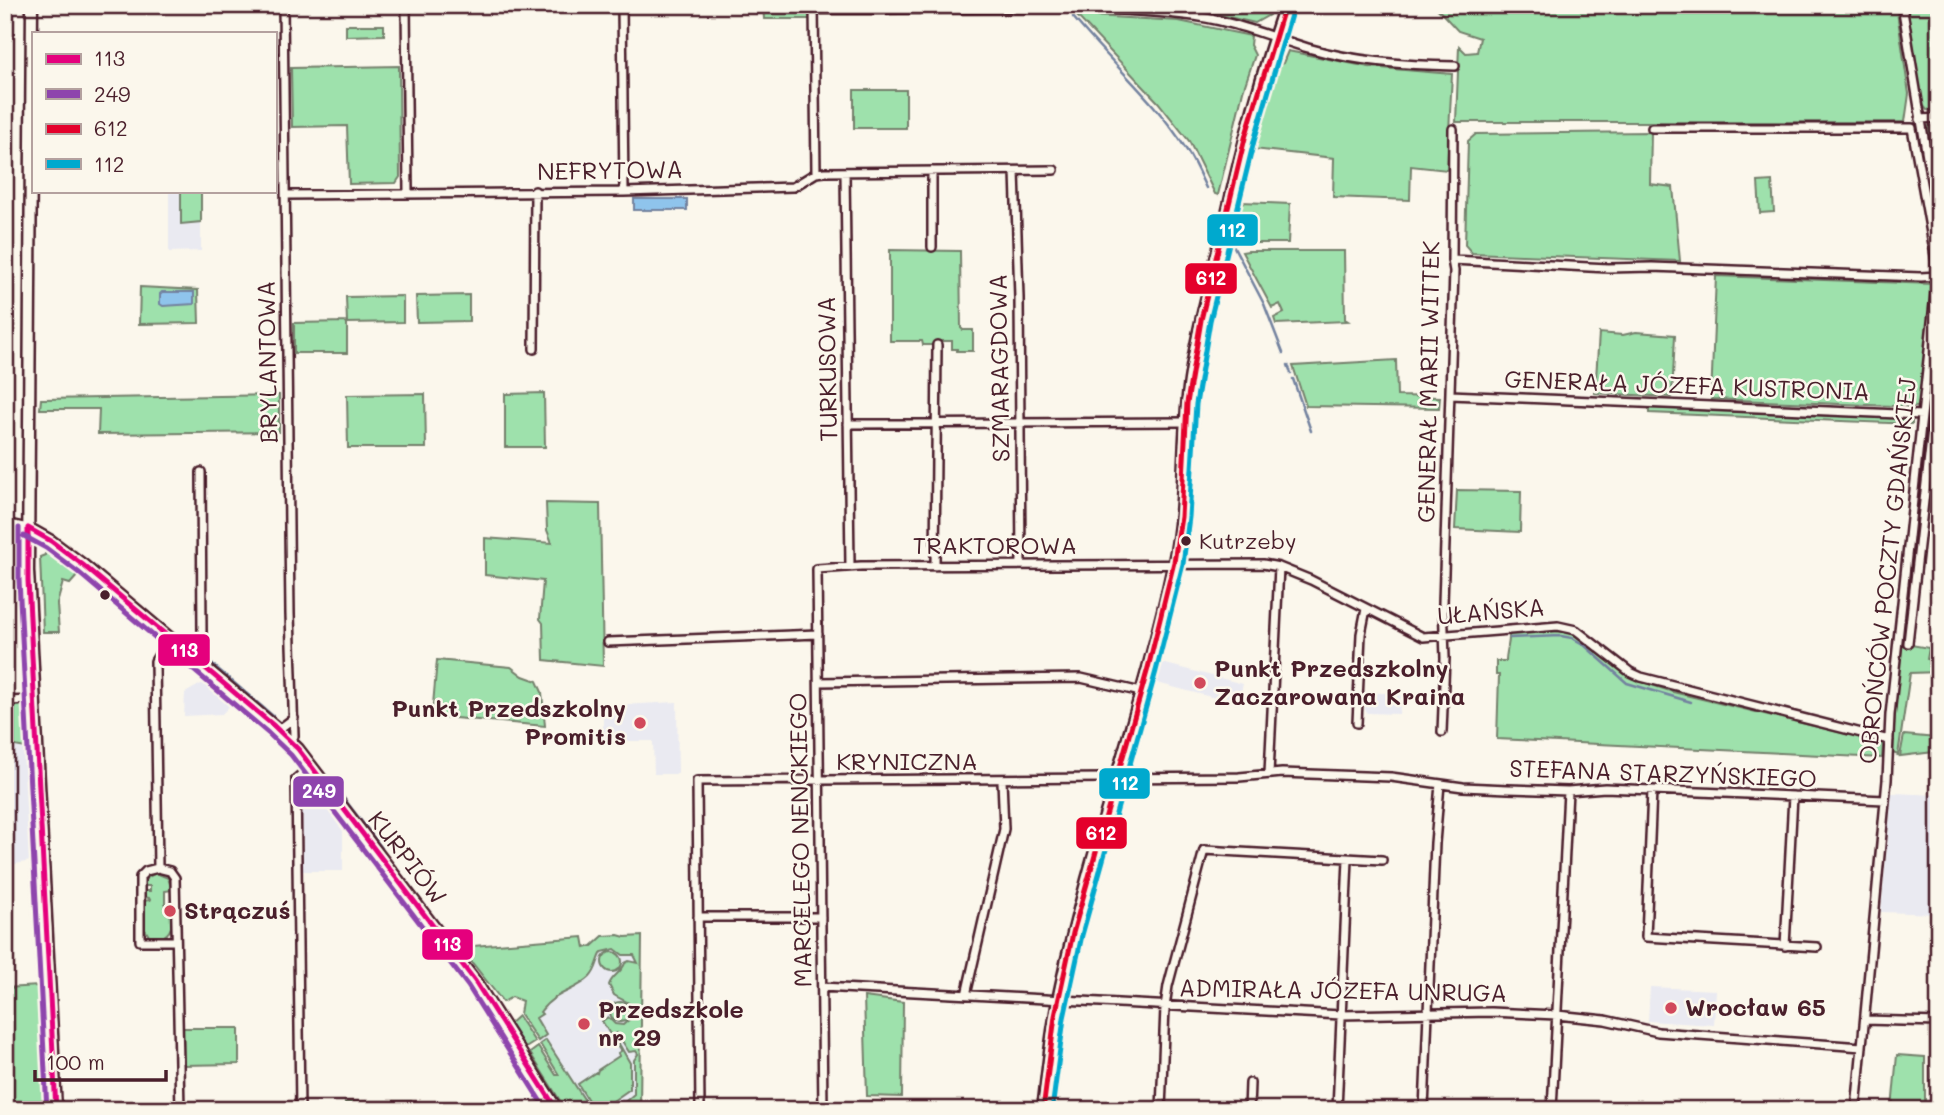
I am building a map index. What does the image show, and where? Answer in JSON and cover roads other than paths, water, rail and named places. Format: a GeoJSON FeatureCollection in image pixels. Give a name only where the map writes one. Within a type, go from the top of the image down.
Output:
{"type":"FeatureCollection","features":[{"type":"Feature","properties":{"kind":"street"},"geometry":{"type":"LineString","coordinates":[[32,5],[28,528],[57,1110]]}},
{"type":"Feature","properties":{"kind":"street","name":"BRYLANTOWA"},"geometry":{"type":"LineString","coordinates":[[283,5],[290,614],[294,718],[294,736],[290,741]]}},
{"type":"Feature","properties":{"kind":"street"},"geometry":{"type":"LineString","coordinates":[[405,5],[408,192]]}},
{"type":"Feature","properties":{"kind":"street"},"geometry":{"type":"LineString","coordinates":[[622,5],[624,192]]}},
{"type":"Feature","properties":{"kind":"street"},"geometry":{"type":"LineString","coordinates":[[1043,1110],[1058,1000],[1074,930],[1173,565],[1183,499],[1185,422],[1194,354],[1206,297],[1250,118],[1285,5]]}},
{"type":"Feature","properties":{"kind":"street"},"geometry":{"type":"LineString","coordinates":[[1902,5],[1939,229]]}},
{"type":"Feature","properties":{"kind":"street"},"geometry":{"type":"LineString","coordinates":[[816,173],[814,7],[1035,7],[1189,15],[1353,58],[1455,66]]}},
{"type":"Feature","properties":{"kind":"street"},"geometry":{"type":"LineString","coordinates":[[276,61],[284,61]]}},
{"type":"Feature","properties":{"kind":"street"},"geometry":{"type":"LineString","coordinates":[[1920,119],[1939,118]]}},
{"type":"Feature","properties":{"kind":"street","name":"OBROŃCÓW POCZTY GDAŃSKIEJ"},"geometry":{"type":"LineString","coordinates":[[1652,128],[1912,128],[1937,275],[1889,740],[1867,1020],[1856,1110]]}},
{"type":"Feature","properties":{"kind":"street","name":"GENERAŁ MARII WITTEK"},"geometry":{"type":"LineString","coordinates":[[1442,732],[1445,658],[1442,636],[1454,271],[1453,129]]}},
{"type":"Feature","properties":{"kind":"street","name":"SZMARAGDOWA"},"geometry":{"type":"LineString","coordinates":[[1015,170],[1021,565]]}},
{"type":"Feature","properties":{"kind":"street","name":"NEFRYTOWA"},"geometry":{"type":"LineString","coordinates":[[286,195],[624,192],[793,187],[816,173],[1054,170]]}},
{"type":"Feature","properties":{"kind":"street"},"geometry":{"type":"LineString","coordinates":[[932,171],[932,247]]}},
{"type":"Feature","properties":{"kind":"street","name":"TURKUSOWA"},"geometry":{"type":"LineString","coordinates":[[845,172],[850,566]]}},
{"type":"Feature","properties":{"kind":"street"},"geometry":{"type":"LineString","coordinates":[[534,349],[535,191]]}},
{"type":"Feature","properties":{"kind":"street"},"geometry":{"type":"LineString","coordinates":[[1452,260],[1608,268],[1665,267],[1921,277],[1937,275]]}},
{"type":"Feature","properties":{"kind":"street"},"geometry":{"type":"LineString","coordinates":[[935,566],[934,423],[937,345]]}},
{"type":"Feature","properties":{"kind":"street"},"geometry":{"type":"LineString","coordinates":[[1908,643],[1936,421],[1939,368]]}},
{"type":"Feature","properties":{"kind":"street","name":"GENERAŁA JÓZEFA KUSTRONIA"},"geometry":{"type":"LineString","coordinates":[[1450,395],[1922,415]]}},
{"type":"Feature","properties":{"kind":"street"},"geometry":{"type":"LineString","coordinates":[[848,424],[1185,422]]}},
{"type":"Feature","properties":{"kind":"street"},"geometry":{"type":"LineString","coordinates":[[190,656],[201,643],[202,637],[201,472]]}},
{"type":"Feature","properties":{"kind":"street"},"geometry":{"type":"LineString","coordinates":[[5,523],[28,528]]}},
{"type":"Feature","properties":{"kind":"street","name":"KURPIÓW"},"geometry":{"type":"LineString","coordinates":[[28,528],[83,565],[290,741],[475,981],[557,1110]]}},
{"type":"Feature","properties":{"kind":"street","name":"UŁAŃSKA"},"geometry":{"type":"LineString","coordinates":[[1173,565],[1257,564],[1279,567],[1311,580],[1423,637],[1504,629],[1558,626],[1568,628],[1581,632],[1630,672],[1642,677],[1889,740]]}},
{"type":"Feature","properties":{"kind":"street","name":"TRAKTOROWA"},"geometry":{"type":"LineString","coordinates":[[817,569],[850,566],[1173,565]]}},
{"type":"Feature","properties":{"kind":"street"},"geometry":{"type":"LineString","coordinates":[[1269,774],[1279,567]]}},
{"type":"Feature","properties":{"kind":"street","name":"MARCELEGO NENCKIEGO"},"geometry":{"type":"LineString","coordinates":[[817,569],[823,1110]]}},
{"type":"Feature","properties":{"kind":"street"},"geometry":{"type":"LineString","coordinates":[[1357,723],[1361,634],[1366,609]]}},
{"type":"Feature","properties":{"kind":"street"},"geometry":{"type":"LineString","coordinates":[[608,642],[818,634]]}},
{"type":"Feature","properties":{"kind":"street"},"geometry":{"type":"LineString","coordinates":[[158,868],[155,662],[169,638]]}},
{"type":"Feature","properties":{"kind":"street"},"geometry":{"type":"LineString","coordinates":[[819,682],[1081,678],[1140,692]]}},
{"type":"Feature","properties":{"kind":"street"},"geometry":{"type":"LineString","coordinates":[[5,701],[35,700]]}},
{"type":"Feature","properties":{"kind":"street"},"geometry":{"type":"LineString","coordinates":[[278,730],[294,718]]}},
{"type":"Feature","properties":{"kind":"street"},"geometry":{"type":"LineString","coordinates":[[300,1110],[296,779],[311,766]]}},
{"type":"Feature","properties":{"kind":"street","name":"KRYNICZNA"},"geometry":{"type":"LineString","coordinates":[[698,917],[697,781],[1002,780],[1239,777],[1269,774]]}},
{"type":"Feature","properties":{"kind":"street","name":"STEFANA STARZYŃSKIEGO"},"geometry":{"type":"LineString","coordinates":[[1269,774],[1391,777],[1463,787],[1568,791],[1605,788],[1885,800]]}},
{"type":"Feature","properties":{"kind":"street"},"geometry":{"type":"LineString","coordinates":[[965,995],[1004,830],[1002,780]]}},
{"type":"Feature","properties":{"kind":"street"},"geometry":{"type":"LineString","coordinates":[[1424,1110],[1435,843],[1440,784]]}},
{"type":"Feature","properties":{"kind":"street"},"geometry":{"type":"LineString","coordinates":[[1652,790],[1646,937],[1817,947]]}},
{"type":"Feature","properties":{"kind":"street"},"geometry":{"type":"LineString","coordinates":[[1552,1110],[1568,791]]}},
{"type":"Feature","properties":{"kind":"street"},"geometry":{"type":"LineString","coordinates":[[1785,946],[1793,796]]}},
{"type":"Feature","properties":{"kind":"street"},"geometry":{"type":"LineString","coordinates":[[1161,1110],[1168,986],[1204,850],[1382,860]]}},
{"type":"Feature","properties":{"kind":"street"},"geometry":{"type":"LineString","coordinates":[[1337,1110],[1348,859]]}},
{"type":"Feature","properties":{"kind":"street"},"geometry":{"type":"LineString","coordinates":[[174,942],[175,878],[170,871],[158,868],[146,871],[140,877],[140,942],[174,942],[178,945],[180,1110]]}},
{"type":"Feature","properties":{"kind":"street"},"geometry":{"type":"LineString","coordinates":[[700,1110],[698,917],[821,917]]}},
{"type":"Feature","properties":{"kind":"street","name":"ADMIRAŁA JÓZEFA UNRUGA"},"geometry":{"type":"LineString","coordinates":[[822,987],[1341,1015],[1491,1012],[1557,1015],[1605,1020],[1658,1032],[1862,1047]]}},
{"type":"Feature","properties":{"kind":"street"},"geometry":{"type":"LineString","coordinates":[[1867,1020],[1939,1023],[1937,1110]]}},
{"type":"Feature","properties":{"kind":"street"},"geometry":{"type":"LineString","coordinates":[[1249,1110],[1250,1083]]}},
{"type":"Feature","properties":{"kind":"water"},"geometry":{"type":"Polygon","coordinates":[[[634,199],[687,199],[687,210],[634,210],[634,199]]]}},
{"type":"Feature","properties":{"kind":"water"},"geometry":{"type":"Polygon","coordinates":[[[162,292],[194,292],[194,304],[163,306],[160,304],[162,292]]]}},
{"type":"Feature","properties":{"kind":"waterway"},"geometry":{"type":"LineString","coordinates":[[1292,11],[1294,5]]}},
{"type":"Feature","properties":{"kind":"waterway"},"geometry":{"type":"LineString","coordinates":[[1073,17],[1174,131],[1192,158],[1206,188]]}},
{"type":"Feature","properties":{"kind":"waterway"},"geometry":{"type":"LineString","coordinates":[[1243,178],[1272,67]]}},
{"type":"Feature","properties":{"kind":"waterway"},"geometry":{"type":"LineString","coordinates":[[1234,212],[1240,189]]}},
{"type":"Feature","properties":{"kind":"waterway"},"geometry":{"type":"LineString","coordinates":[[1232,222],[1231,241],[1264,304],[1283,353]]}},
{"type":"Feature","properties":{"kind":"waterway"},"geometry":{"type":"LineString","coordinates":[[1288,365],[1291,373]]}},
{"type":"Feature","properties":{"kind":"waterway"},"geometry":{"type":"LineString","coordinates":[[1293,379],[1311,431]]}},
{"type":"Feature","properties":{"kind":"waterway"},"geometry":{"type":"LineString","coordinates":[[1510,638],[1572,638],[1583,644],[1627,683],[1691,702]]}},
{"type":"Feature","properties":{"kind":"waterway"},"geometry":{"type":"LineString","coordinates":[[212,664],[273,716]]}},
{"type":"Feature","properties":{"kind":"waterway"},"geometry":{"type":"LineString","coordinates":[[298,741],[328,778]]}},
{"type":"Feature","properties":{"kind":"waterway"},"geometry":{"type":"LineString","coordinates":[[343,797],[382,848]]}},
{"type":"Feature","properties":{"kind":"waterway"},"geometry":{"type":"LineString","coordinates":[[397,869],[406,881]]}},
{"type":"Feature","properties":{"kind":"waterway"},"geometry":{"type":"LineString","coordinates":[[413,890],[444,931]]}},
{"type":"Feature","properties":{"kind":"waterway"},"geometry":{"type":"LineString","coordinates":[[458,948],[503,1015]]}},
{"type":"Feature","properties":{"kind":"waterway"},"geometry":{"type":"LineString","coordinates":[[511,1026],[524,1047]]}},
{"type":"Feature","properties":{"kind":"place","name":"Kutrzeby"},"geometry":{"type":"Point","coordinates":[1186,541]}},
{"type":"Feature","properties":{"kind":"place","name":"Punkt Przedszkolny Zaczarowana Kraina"},"geometry":{"type":"Point","coordinates":[1200,683]}},
{"type":"Feature","properties":{"kind":"place","name":"Punkt Przedszkolny Promitis"},"geometry":{"type":"Point","coordinates":[640,723]}},
{"type":"Feature","properties":{"kind":"place","name":"Strączuś"},"geometry":{"type":"Point","coordinates":[170,911]}},
{"type":"Feature","properties":{"kind":"place","name":"Wrocław 65"},"geometry":{"type":"Point","coordinates":[1671,1008]}},
{"type":"Feature","properties":{"kind":"place","name":"Przedszkole nr 29"},"geometry":{"type":"Point","coordinates":[584,1024]}}]}
